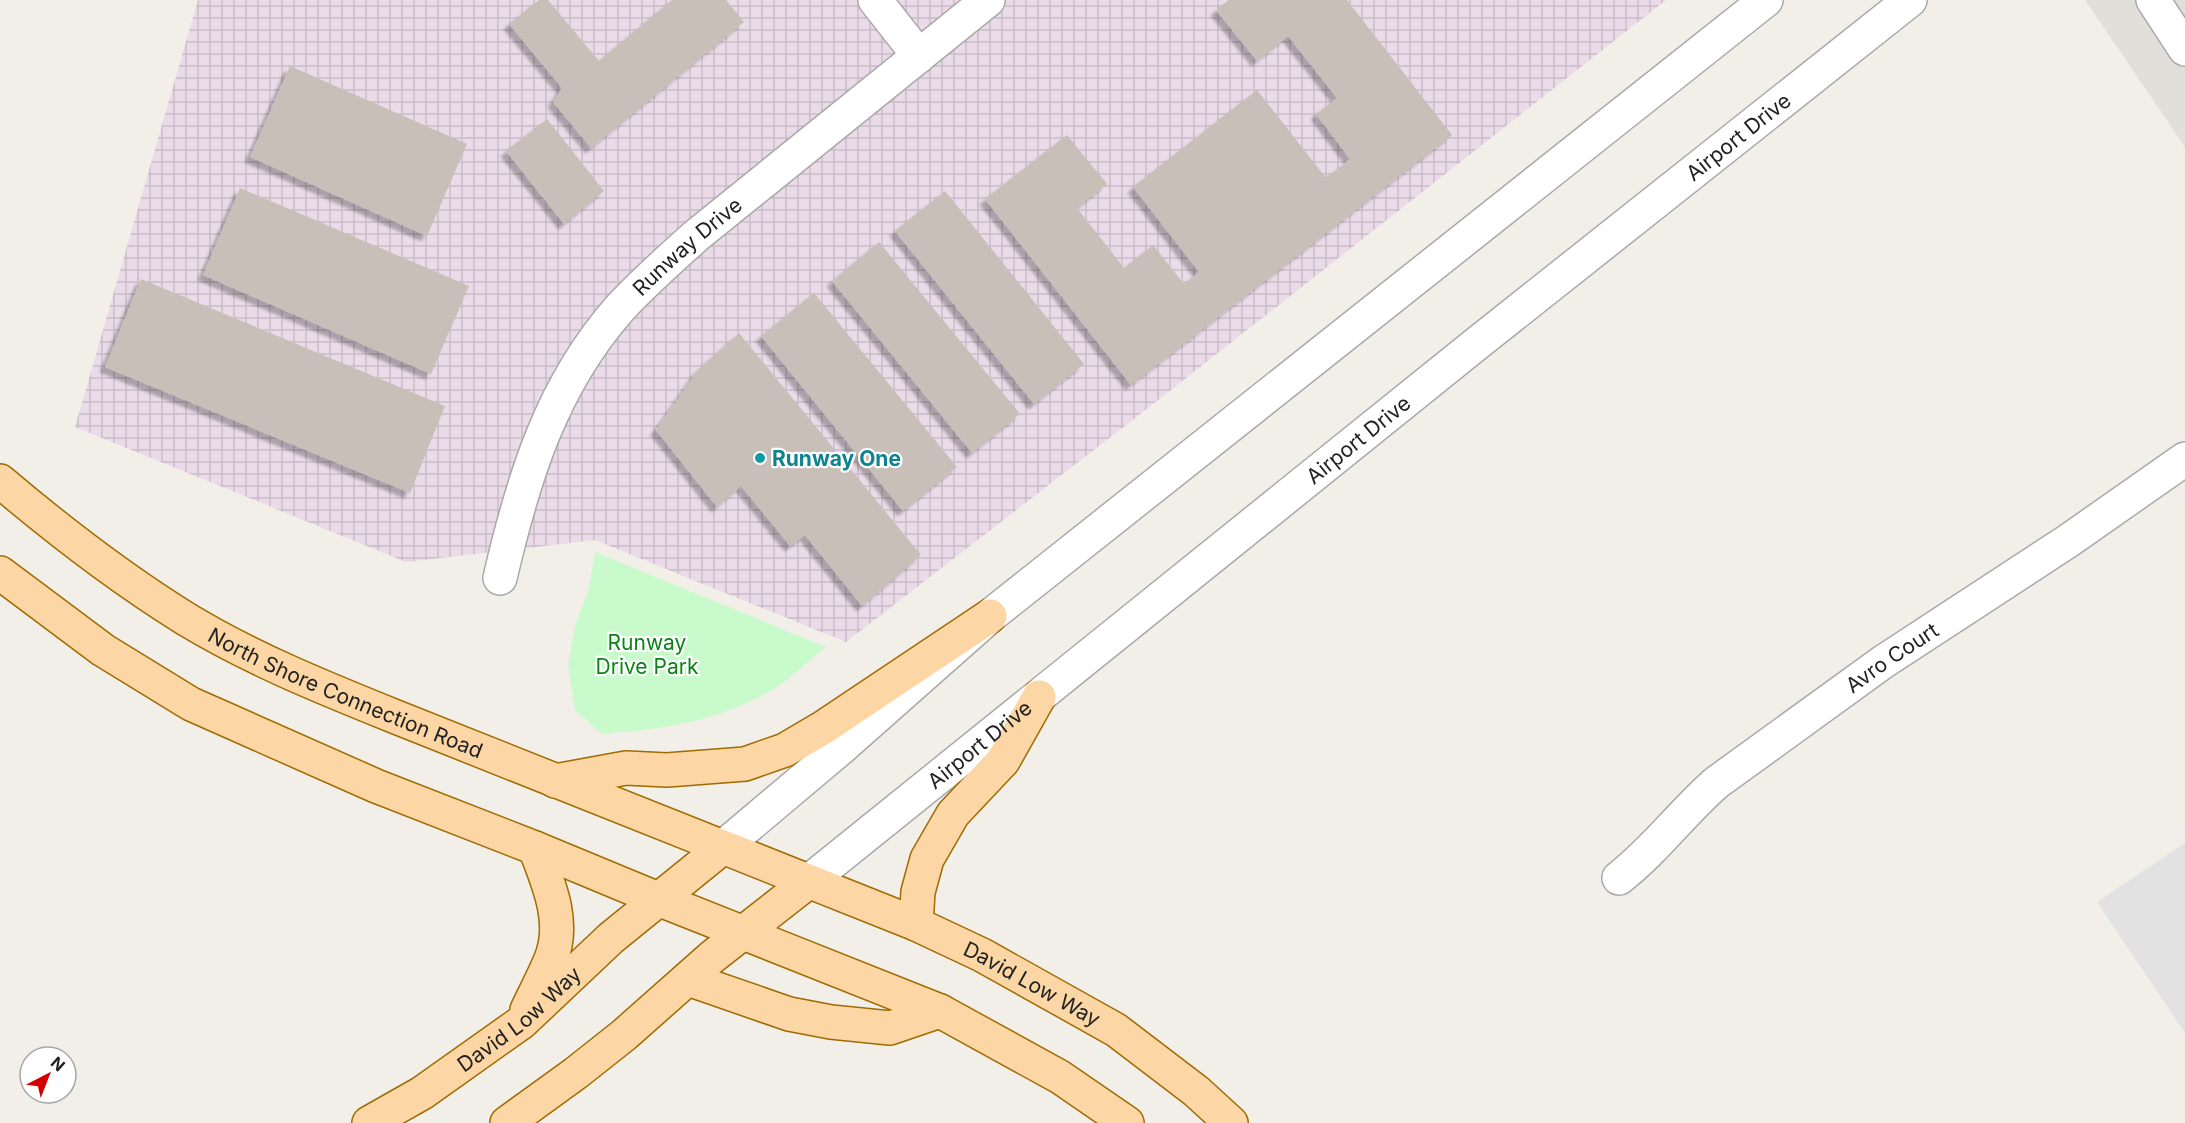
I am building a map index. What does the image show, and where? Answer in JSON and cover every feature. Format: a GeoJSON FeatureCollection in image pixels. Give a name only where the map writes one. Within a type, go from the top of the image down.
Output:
{"type":"FeatureCollection","features":[{"type":"Feature","properties":{"kind":"main road","name":"North Shore Connection Road"},"geometry":{"type":"LineString","coordinates":[[0,481],[119,575],[188,620],[259,658],[318,686],[722,848]]}},
{"type":"Feature","properties":{"kind":"main road"},"geometry":{"type":"LineString","coordinates":[[0,573],[103,650],[191,704],[376,786],[940,1011],[1060,1077],[1127,1123]]}},
{"type":"Feature","properties":{"kind":"main road"},"geometry":{"type":"LineString","coordinates":[[555,781],[626,768],[667,770],[745,764],[785,750],[824,728],[990,616]]}},
{"type":"Feature","properties":{"kind":"main road"},"geometry":{"type":"LineString","coordinates":[[916,924],[918,892],[927,859],[952,814],[1003,761],[1039,697]]}},
{"type":"Feature","properties":{"kind":"main road"},"geometry":{"type":"LineString","coordinates":[[522,1022],[551,960],[556,941],[555,903],[535,848]]}},
{"type":"Feature","properties":{"kind":"main road","name":"David Low Way"},"geometry":{"type":"LineString","coordinates":[[369,1123],[422,1093],[522,1022],[611,938],[722,848],[916,924],[982,955],[1116,1029],[1196,1091],[1231,1123]]}},
{"type":"Feature","properties":{"kind":"main road"},"geometry":{"type":"LineString","coordinates":[[507,1123],[576,1073],[741,933],[808,882]]}},
{"type":"Feature","properties":{"kind":"main road"},"geometry":{"type":"LineString","coordinates":[[688,979],[789,1014],[831,1022],[890,1028],[940,1011]]}},
{"type":"Feature","properties":{"kind":"street"},"geometry":{"type":"LineString","coordinates":[[875,0],[919,56]]}},
{"type":"Feature","properties":{"kind":"street","name":"Runway Drive"},"geometry":{"type":"LineString","coordinates":[[500,578],[521,490],[535,451],[561,393],[586,352],[620,309],[658,270],[697,236],[988,0]]}},
{"type":"Feature","properties":{"kind":"street"},"geometry":{"type":"LineString","coordinates":[[722,848],[842,747],[990,616],[1766,0]]}},
{"type":"Feature","properties":{"kind":"street","name":"Airport Drive"},"geometry":{"type":"LineString","coordinates":[[808,882],[1475,345],[1910,0]]}},
{"type":"Feature","properties":{"kind":"street"},"geometry":{"type":"LineString","coordinates":[[2152,0],[2185,49]]}},
{"type":"Feature","properties":{"kind":"street","name":"Avro Court"},"geometry":{"type":"LineString","coordinates":[[1619,878],[1637,864],[1692,804],[1716,783],[1883,662],[2068,541],[2185,459]]}},
{"type":"Feature","properties":{"kind":"shaded area"},"geometry":{"type":"Polygon","coordinates":[[[198,0],[1666,0],[1148,408],[846,642],[595,540],[406,562],[75,427],[198,0]]]}},
{"type":"Feature","properties":{"kind":"shaded area"},"geometry":{"type":"Polygon","coordinates":[[[2085,0],[2185,0],[2185,147],[2085,0]]]}},
{"type":"Feature","properties":{"kind":"shaded area"},"geometry":{"type":"Polygon","coordinates":[[[2185,843],[2185,1033],[2097,902],[2185,843]]]}},
{"type":"Feature","properties":{"kind":"green space","name":"Runway Drive Park"},"geometry":{"type":"Polygon","coordinates":[[[595,552],[826,647],[782,684],[734,708],[692,722],[602,734],[575,710],[568,665],[575,626],[589,588],[595,552]]]}},
{"type":"Feature","properties":{"kind":"building"},"geometry":{"type":"Polygon","coordinates":[[[539,0],[548,0],[599,61],[672,0],[726,0],[744,22],[591,148],[553,102],[562,88],[509,24],[539,0]]]}},
{"type":"Feature","properties":{"kind":"building"},"geometry":{"type":"Polygon","coordinates":[[[1229,0],[1347,0],[1452,135],[1131,385],[985,199],[1067,135],[1107,184],[1077,208],[1124,268],[1153,245],[1184,284],[1199,272],[1133,187],[1257,90],[1326,178],[1350,159],[1316,114],[1337,98],[1288,36],[1257,61],[1216,10],[1229,0]]]}},
{"type":"Feature","properties":{"kind":"building"},"geometry":{"type":"Polygon","coordinates":[[[290,66],[467,144],[427,236],[250,157],[290,66]]]}},
{"type":"Feature","properties":{"kind":"building"},"geometry":{"type":"Polygon","coordinates":[[[547,119],[604,191],[564,224],[506,151],[547,119]]]}},
{"type":"Feature","properties":{"kind":"building"},"geometry":{"type":"Polygon","coordinates":[[[240,188],[469,286],[431,374],[203,275],[240,188]]]}},
{"type":"Feature","properties":{"kind":"building"},"geometry":{"type":"Polygon","coordinates":[[[945,191],[1084,364],[1034,404],[895,231],[945,191]]]}},
{"type":"Feature","properties":{"kind":"building"},"geometry":{"type":"Polygon","coordinates":[[[879,242],[1020,414],[972,453],[832,281],[879,242]]]}},
{"type":"Feature","properties":{"kind":"building"},"geometry":{"type":"Polygon","coordinates":[[[141,279],[445,406],[410,493],[105,367],[141,279]]]}},
{"type":"Feature","properties":{"kind":"building"},"geometry":{"type":"Polygon","coordinates":[[[814,293],[957,467],[903,511],[761,336],[814,293]]]}},
{"type":"Feature","properties":{"kind":"building","name":"Runway One"},"geometry":{"type":"Polygon","coordinates":[[[739,333],[921,555],[862,606],[805,535],[790,546],[741,486],[717,507],[656,430],[698,370],[739,333]]]}},
{"type":"Feature","properties":{"kind":"place","name":"Runway One"},"geometry":{"type":"Point","coordinates":[760,458]}}]}
